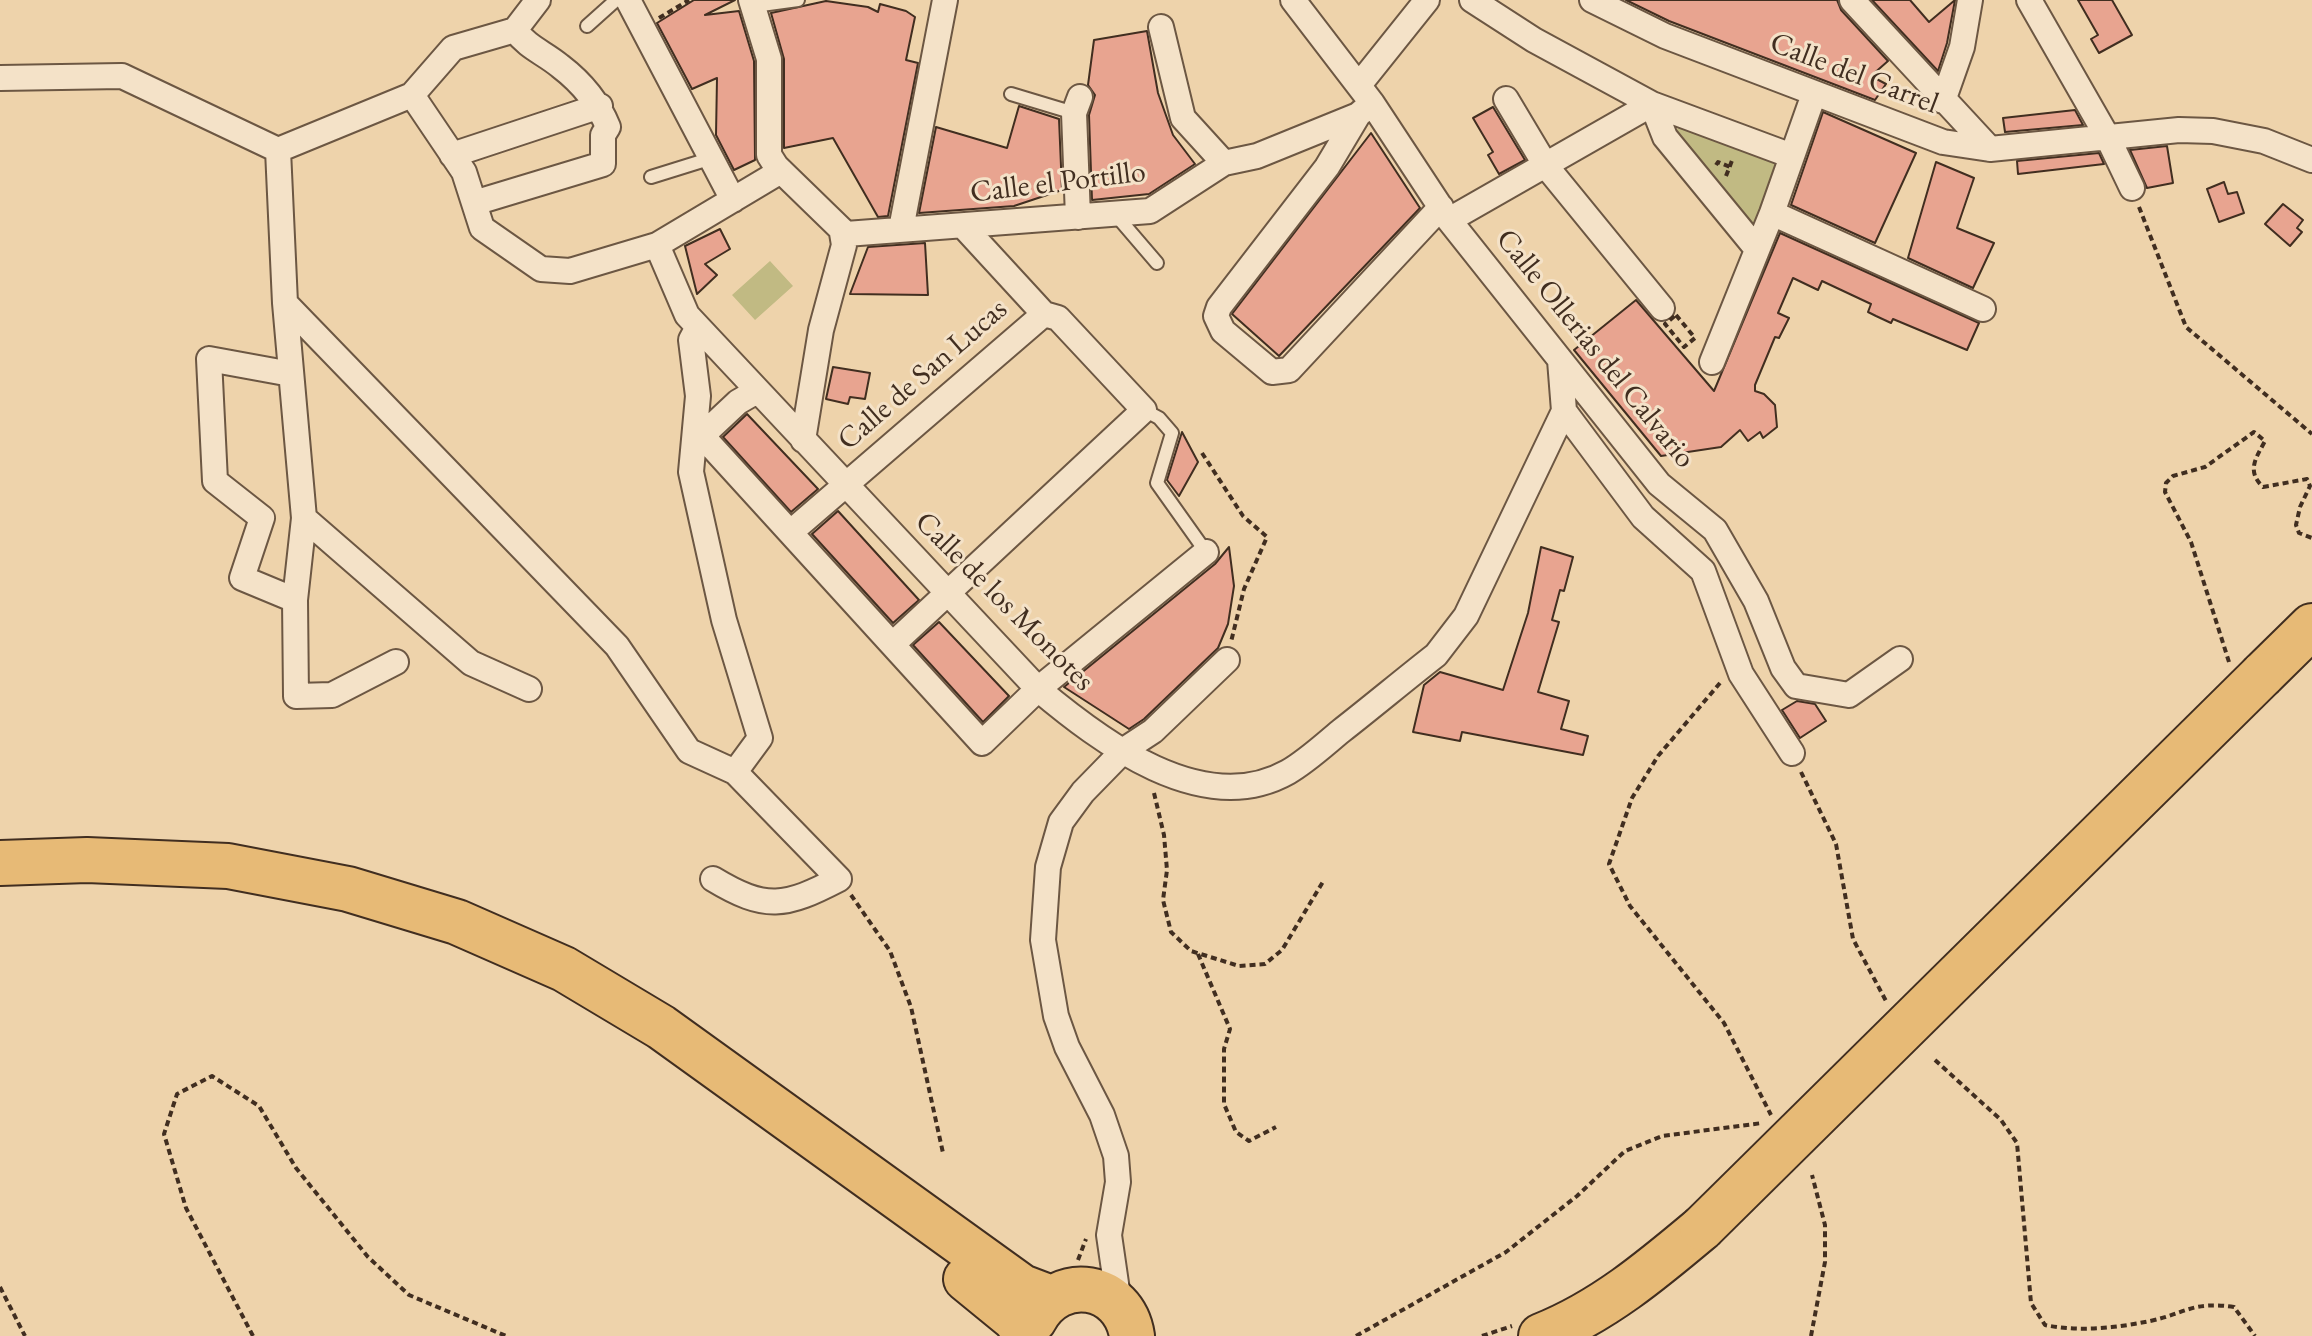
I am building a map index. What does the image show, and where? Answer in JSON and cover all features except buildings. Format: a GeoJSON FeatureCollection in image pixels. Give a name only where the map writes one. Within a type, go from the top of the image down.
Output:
{"type":"FeatureCollection","features":[{"type":"Feature","properties":{"kind":"highway"},"geometry":{"type":"LineString","coordinates":[[1595,1336],[1652,1301],[1710,1235],[2257,678],[2312,626]]}},
{"type":"Feature","properties":{"kind":"highway"},"geometry":{"type":"LineString","coordinates":[[2257,678],[2312,660]]}},
{"type":"Feature","properties":{"kind":"highway"},"geometry":{"type":"LineString","coordinates":[[0,863],[87,860],[228,866],[348,889],[457,922],[564,969],[661,1027],[1022,1287],[1062,1285],[1096,1290],[1130,1327]]}},
{"type":"Feature","properties":{"kind":"highway"},"geometry":{"type":"LineString","coordinates":[[0,887],[92,883],[229,891],[346,912],[455,946],[557,993],[651,1048],[996,1301],[1028,1336],[1040,1309],[1062,1285]]}},
{"type":"Feature","properties":{"kind":"highway"},"geometry":{"type":"LineString","coordinates":[[1541,1336],[1599,1307],[1653,1269],[1710,1235]]}},
{"type":"Feature","properties":{"kind":"street"},"geometry":{"type":"LineString","coordinates":[[0,78],[122,76],[278,150],[412,95],[453,48],[515,30],[538,0]]}},
{"type":"Feature","properties":{"kind":"street"},"geometry":{"type":"LineString","coordinates":[[628,0],[733,200]]}},
{"type":"Feature","properties":{"kind":"street"},"geometry":{"type":"LineString","coordinates":[[901,229],[945,0]]}},
{"type":"Feature","properties":{"kind":"street","name":"Calle Ollerias del Calvario"},"geometry":{"type":"LineString","coordinates":[[1293,0],[1445,214],[1560,360],[1659,484],[1715,530],[1756,601],[1783,668],[1796,686],[1849,695],[1900,659]]}},
{"type":"Feature","properties":{"kind":"street"},"geometry":{"type":"LineString","coordinates":[[1472,0],[1534,40],[1652,104],[1792,156]]}},
{"type":"Feature","properties":{"kind":"street","name":"Calle del Carrel"},"geometry":{"type":"LineString","coordinates":[[1592,0],[1665,36],[1943,142],[1990,149],[2179,130],[2235,133],[2312,160]]}},
{"type":"Feature","properties":{"kind":"street"},"geometry":{"type":"LineString","coordinates":[[1852,0],[1990,149]]}},
{"type":"Feature","properties":{"kind":"street"},"geometry":{"type":"LineString","coordinates":[[1943,101],[1962,47],[1970,0]]}},
{"type":"Feature","properties":{"kind":"street"},"geometry":{"type":"LineString","coordinates":[[2029,0],[2108,138],[2132,188]]}},
{"type":"Feature","properties":{"kind":"street"},"geometry":{"type":"LineString","coordinates":[[752,3],[769,59],[772,161],[842,233],[844,245],[821,330],[803,440]]}},
{"type":"Feature","properties":{"kind":"street"},"geometry":{"type":"LineString","coordinates":[[1419,14],[1363,101],[1327,167],[1219,307],[1216,316],[1223,331],[1272,372],[1289,370],[1445,214],[1546,166],[1652,104]]}},
{"type":"Feature","properties":{"kind":"street"},"geometry":{"type":"LineString","coordinates":[[1161,27],[1183,118],[1224,163]]}},
{"type":"Feature","properties":{"kind":"street"},"geometry":{"type":"LineString","coordinates":[[474,203],[603,164],[603,135],[608,127],[600,106],[559,65],[527,47],[515,30]]}},
{"type":"Feature","properties":{"kind":"street"},"geometry":{"type":"LineString","coordinates":[[1712,362],[1772,213],[1814,94]]}},
{"type":"Feature","properties":{"kind":"street"},"geometry":{"type":"LineString","coordinates":[[412,95],[464,172],[482,228],[550,272],[570,271],[657,245],[781,171]]}},
{"type":"Feature","properties":{"kind":"street"},"geometry":{"type":"LineString","coordinates":[[1506,99],[1546,166],[1674,324]]}},
{"type":"Feature","properties":{"kind":"street","name":"Calle el Portillo"},"geometry":{"type":"LineString","coordinates":[[842,233],[964,227],[1150,211],[1224,163],[1257,156],[1363,101]]}},
{"type":"Feature","properties":{"kind":"street"},"geometry":{"type":"LineString","coordinates":[[1652,104],[1665,137],[1756,248]]}},
{"type":"Feature","properties":{"kind":"street"},"geometry":{"type":"LineString","coordinates":[[1077,105],[1078,217]]}},
{"type":"Feature","properties":{"kind":"street"},"geometry":{"type":"LineString","coordinates":[[452,155],[600,106]]}},
{"type":"Feature","properties":{"kind":"street"},"geometry":{"type":"LineString","coordinates":[[278,150],[285,303],[304,518],[295,600],[296,696],[332,695],[396,662]]}},
{"type":"Feature","properties":{"kind":"street"},"geometry":{"type":"LineString","coordinates":[[1772,213],[1983,309]]}},
{"type":"Feature","properties":{"kind":"street"},"geometry":{"type":"LineString","coordinates":[[894,643],[1144,410],[1058,318],[1044,314],[964,227]]}},
{"type":"Feature","properties":{"kind":"street","name":"Calle de los Monotes"},"geometry":{"type":"LineString","coordinates":[[657,245],[680,302],[698,327],[1038,689],[1076,720],[1158,769],[1218,786],[1248,785],[1286,773],[1436,655],[1466,616],[1564,411]]}},
{"type":"Feature","properties":{"kind":"street"},"geometry":{"type":"LineString","coordinates":[[285,303],[617,646],[689,751],[735,772],[839,879],[786,903],[744,898],[713,879]]}},
{"type":"Feature","properties":{"kind":"street","name":"Calle de San Lucas"},"geometry":{"type":"LineString","coordinates":[[792,531],[1044,314]]}},
{"type":"Feature","properties":{"kind":"street"},"geometry":{"type":"LineString","coordinates":[[698,327],[691,340],[698,396],[691,472],[724,620],[760,738],[735,772]]}},
{"type":"Feature","properties":{"kind":"street"},"geometry":{"type":"LineString","coordinates":[[291,374],[209,359],[215,481],[262,518],[242,578],[295,600]]}},
{"type":"Feature","properties":{"kind":"street"},"geometry":{"type":"LineString","coordinates":[[1560,360],[1564,411],[1643,517],[1703,571],[1737,663],[1792,753]]}},
{"type":"Feature","properties":{"kind":"street"},"geometry":{"type":"LineString","coordinates":[[757,391],[738,402],[706,432],[705,439],[982,743],[1038,689],[1206,552]]}},
{"type":"Feature","properties":{"kind":"street"},"geometry":{"type":"LineString","coordinates":[[304,518],[471,663],[529,689]]}},
{"type":"Feature","properties":{"kind":"street"},"geometry":{"type":"LineString","coordinates":[[1062,1285],[1085,1275],[1118,1182],[1116,1156],[1102,1115],[1067,1047],[1056,1016],[1043,940],[1048,867],[1061,822],[1083,792],[1124,750],[1153,731],[1227,660]]}},
{"type":"Feature","properties":{"kind":"street"},"geometry":{"type":"LineString","coordinates":[[1099,1232],[1130,1327]]}},
{"type":"Feature","properties":{"kind":"lane"},"geometry":{"type":"LineString","coordinates":[[587,26],[616,0]]}},
{"type":"Feature","properties":{"kind":"lane"},"geometry":{"type":"LineString","coordinates":[[752,3],[798,0]]}},
{"type":"Feature","properties":{"kind":"lane"},"geometry":{"type":"LineString","coordinates":[[1011,94],[1077,105]]}},
{"type":"Feature","properties":{"kind":"lane"},"geometry":{"type":"LineString","coordinates":[[651,177],[712,158]]}},
{"type":"Feature","properties":{"kind":"lane"},"geometry":{"type":"LineString","coordinates":[[1115,214],[1157,263]]}},
{"type":"Feature","properties":{"kind":"lane"},"geometry":{"type":"LineString","coordinates":[[1144,410],[1159,418],[1172,433],[1157,483],[1206,552]]}},
{"type":"Feature","properties":{"kind":"path"},"geometry":{"type":"LineString","coordinates":[[644,28],[689,0]]}},
{"type":"Feature","properties":{"kind":"path"},"geometry":{"type":"LineString","coordinates":[[1723,185],[1736,152]]}},
{"type":"Feature","properties":{"kind":"path"},"geometry":{"type":"LineString","coordinates":[[1722,164],[1730,167]]}},
{"type":"Feature","properties":{"kind":"path"},"geometry":{"type":"LineString","coordinates":[[2132,188],[2186,327],[2312,434]]}},
{"type":"Feature","properties":{"kind":"path"},"geometry":{"type":"LineString","coordinates":[[1674,324],[1690,331],[1695,338],[1690,344],[1684,347],[1678,340],[1674,324]]}},
{"type":"Feature","properties":{"kind":"path"},"geometry":{"type":"LineString","coordinates":[[1678,340],[1690,331]]}},
{"type":"Feature","properties":{"kind":"path"},"geometry":{"type":"LineString","coordinates":[[2257,678],[2165,492],[2166,483],[2173,476],[2205,467],[2254,432],[2265,441],[2252,467],[2253,474],[2263,487],[2307,479],[2310,486],[2296,525],[2299,533],[2312,538]]}},
{"type":"Feature","properties":{"kind":"path"},"geometry":{"type":"LineString","coordinates":[[1202,453],[1243,516],[1267,537],[1244,589],[1227,660]]}},
{"type":"Feature","properties":{"kind":"path"},"geometry":{"type":"LineString","coordinates":[[1737,663],[1645,777],[1632,798],[1609,864],[1630,906],[1724,1023],[1774,1120]]}},
{"type":"Feature","properties":{"kind":"path"},"geometry":{"type":"LineString","coordinates":[[1792,753],[1836,844],[1853,939],[1891,1009]]}},
{"type":"Feature","properties":{"kind":"path"},"geometry":{"type":"LineString","coordinates":[[1158,769],[1150,782],[1164,835],[1167,870],[1163,900],[1171,932],[1198,953],[1239,966],[1265,964],[1282,950],[1324,880]]}},
{"type":"Feature","properties":{"kind":"path"},"geometry":{"type":"LineString","coordinates":[[839,879],[890,951],[911,1007],[943,1153]]}},
{"type":"Feature","properties":{"kind":"path"},"geometry":{"type":"LineString","coordinates":[[1198,953],[1230,1029],[1224,1049],[1224,1104],[1236,1132],[1249,1141],[1276,1127]]}},
{"type":"Feature","properties":{"kind":"path"},"geometry":{"type":"LineString","coordinates":[[1935,1060],[2001,1120],[2017,1143],[2031,1303],[2045,1325],[2071,1331],[2151,1321],[2204,1303],[2234,1307],[2255,1336]]}},
{"type":"Feature","properties":{"kind":"path"},"geometry":{"type":"LineString","coordinates":[[253,1336],[186,1208],[164,1134],[177,1094],[212,1076],[259,1106],[296,1168],[368,1257],[409,1295],[506,1336]]}},
{"type":"Feature","properties":{"kind":"path"},"geometry":{"type":"LineString","coordinates":[[1356,1336],[1506,1252],[1577,1196],[1625,1151],[1662,1136],[1742,1128],[1774,1120],[1784,1112]]}},
{"type":"Feature","properties":{"kind":"path"},"geometry":{"type":"LineString","coordinates":[[1811,1336],[1825,1262],[1825,1225],[1812,1175]]}},
{"type":"Feature","properties":{"kind":"path"},"geometry":{"type":"LineString","coordinates":[[1062,1285],[1099,1232]]}},
{"type":"Feature","properties":{"kind":"path"},"geometry":{"type":"LineString","coordinates":[[0,1287],[25,1336]]}},
{"type":"Feature","properties":{"kind":"shaded area"},"geometry":{"type":"Polygon","coordinates":[[[1680,123],[1781,162],[1761,221],[1749,224],[1675,134],[1680,123]]]}},
{"type":"Feature","properties":{"kind":"shaded area"},"geometry":{"type":"Polygon","coordinates":[[[770,261],[793,286],[755,320],[732,295],[770,261]]]}}]}
